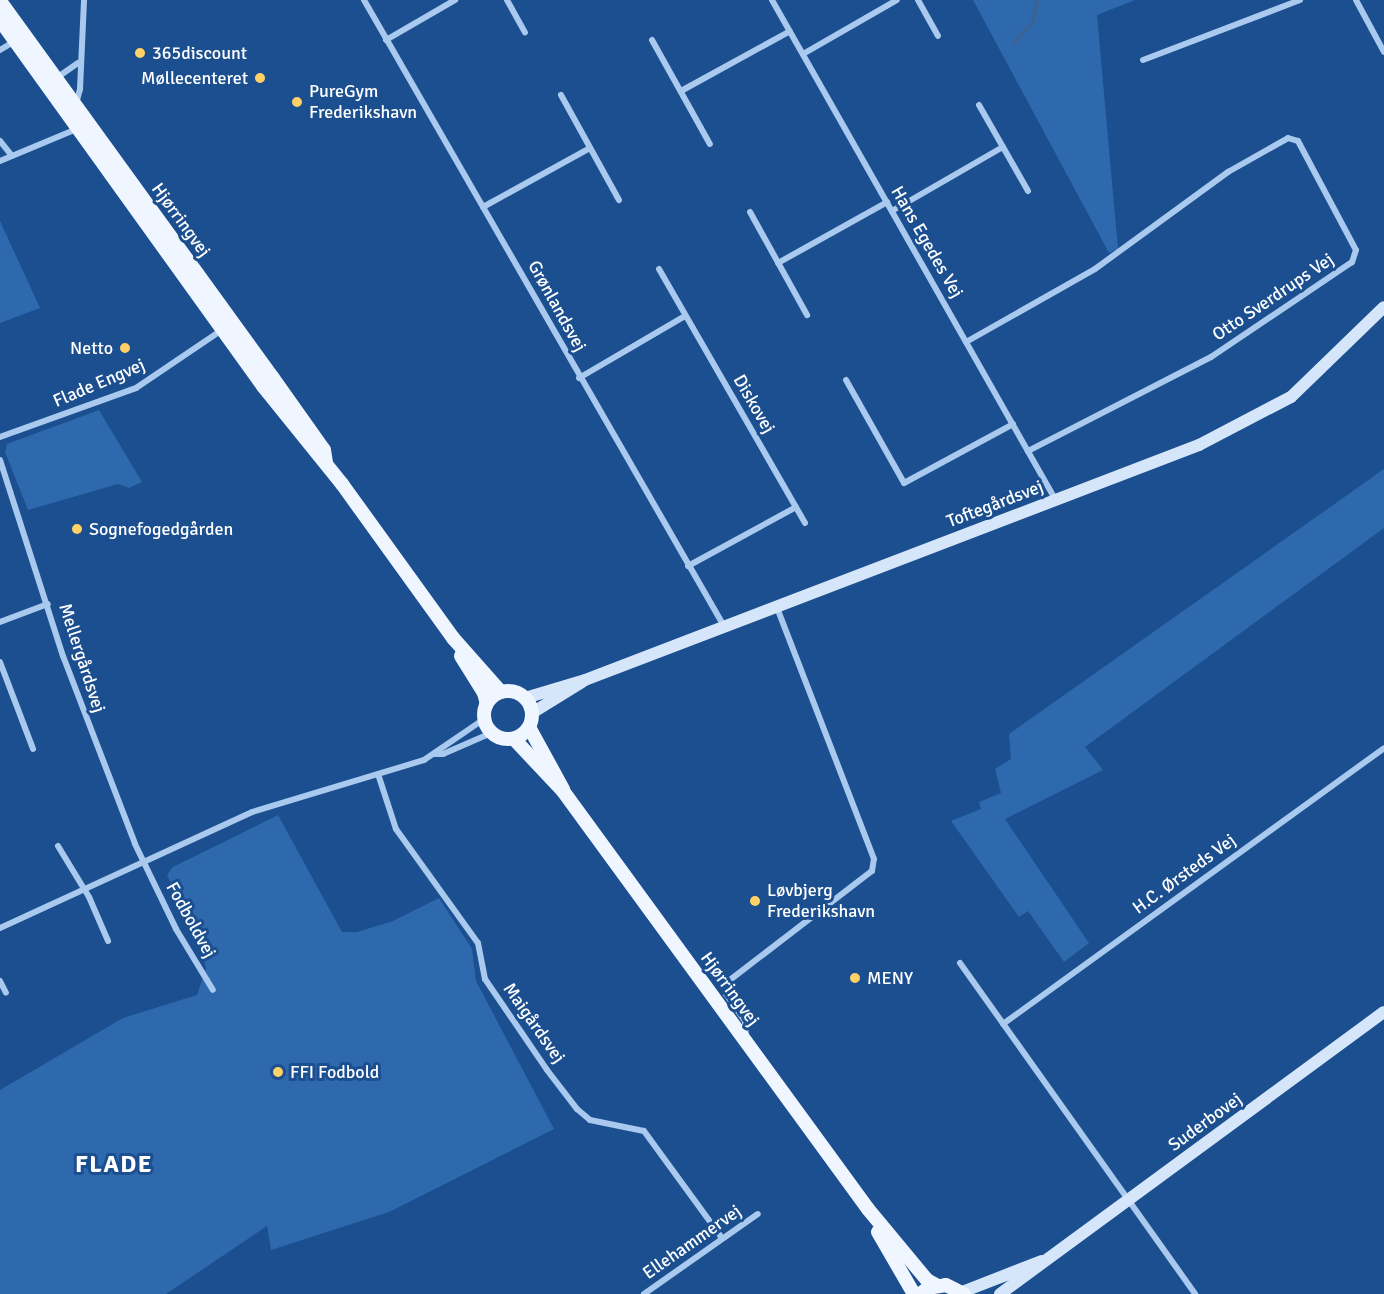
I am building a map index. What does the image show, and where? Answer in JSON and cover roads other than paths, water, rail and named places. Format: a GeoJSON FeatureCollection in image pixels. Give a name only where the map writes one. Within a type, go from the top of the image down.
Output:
{"type":"FeatureCollection","features":[{"type":"Feature","properties":{"kind":"main road","name":"Hjørringvej"},"geometry":{"type":"LineString","coordinates":[[0,2],[20,38],[227,326],[315,454],[326,463],[453,638],[501,692]]}},
{"type":"Feature","properties":{"kind":"main road","name":"Hjørringvej"},"geometry":{"type":"LineString","coordinates":[[0,20],[20,38]]}},
{"type":"Feature","properties":{"kind":"main road","name":"Hjørringvej"},"geometry":{"type":"LineString","coordinates":[[453,638],[487,704]]}},
{"type":"Feature","properties":{"kind":"main road"},"geometry":{"type":"LineString","coordinates":[[501,692],[514,692],[525,698],[532,713],[529,727],[514,739],[491,733],[484,719],[487,704],[501,692]]}},
{"type":"Feature","properties":{"kind":"main road","name":"Hjørringvej"},"geometry":{"type":"LineString","coordinates":[[529,727],[563,791]]}},
{"type":"Feature","properties":{"kind":"main road","name":"Hjørringvej"},"geometry":{"type":"LineString","coordinates":[[514,739],[563,791],[868,1209],[927,1280],[936,1285]]}},
{"type":"Feature","properties":{"kind":"main road","name":"Hjørringvej"},"geometry":{"type":"LineString","coordinates":[[868,1209],[914,1294]]}},
{"type":"Feature","properties":{"kind":"main road"},"geometry":{"type":"LineString","coordinates":[[920,1294],[936,1285],[963,1293]]}},
{"type":"Feature","properties":{"kind":"street"},"geometry":{"type":"LineString","coordinates":[[71,109],[82,69],[78,63],[84,0]]}},
{"type":"Feature","properties":{"kind":"street","name":"Grønlandsvej"},"geometry":{"type":"LineString","coordinates":[[364,0],[724,627]]}},
{"type":"Feature","properties":{"kind":"street"},"geometry":{"type":"LineString","coordinates":[[386,39],[455,0]]}},
{"type":"Feature","properties":{"kind":"street"},"geometry":{"type":"LineString","coordinates":[[507,0],[525,32]]}},
{"type":"Feature","properties":{"kind":"street","name":"Hans Egedes Vej"},"geometry":{"type":"LineString","coordinates":[[772,0],[1055,499]]}},
{"type":"Feature","properties":{"kind":"street"},"geometry":{"type":"LineString","coordinates":[[803,54],[897,0]]}},
{"type":"Feature","properties":{"kind":"street"},"geometry":{"type":"LineString","coordinates":[[918,0],[938,36]]}},
{"type":"Feature","properties":{"kind":"street"},"geometry":{"type":"LineString","coordinates":[[1143,60],[1300,0]]}},
{"type":"Feature","properties":{"kind":"street"},"geometry":{"type":"LineString","coordinates":[[1356,0],[1384,52]]}},
{"type":"Feature","properties":{"kind":"street"},"geometry":{"type":"LineString","coordinates":[[681,91],[790,31]]}},
{"type":"Feature","properties":{"kind":"street"},"geometry":{"type":"LineString","coordinates":[[0,50],[20,38]]}},
{"type":"Feature","properties":{"kind":"street"},"geometry":{"type":"LineString","coordinates":[[652,40],[710,144]]}},
{"type":"Feature","properties":{"kind":"street"},"geometry":{"type":"LineString","coordinates":[[51,81],[78,63]]}},
{"type":"Feature","properties":{"kind":"street"},"geometry":{"type":"LineString","coordinates":[[561,95],[619,200]]}},
{"type":"Feature","properties":{"kind":"street"},"geometry":{"type":"LineString","coordinates":[[979,105],[1028,191]]}},
{"type":"Feature","properties":{"kind":"street"},"geometry":{"type":"LineString","coordinates":[[0,161],[83,125]]}},
{"type":"Feature","properties":{"kind":"street","name":"Otto Sverdrups Vej"},"geometry":{"type":"LineString","coordinates":[[966,342],[1095,269],[1228,172],[1288,138],[1298,141],[1356,250],[1352,262],[1211,357],[1028,451]]}},
{"type":"Feature","properties":{"kind":"street"},"geometry":{"type":"LineString","coordinates":[[0,141],[12,156]]}},
{"type":"Feature","properties":{"kind":"street"},"geometry":{"type":"LineString","coordinates":[[892,211],[1003,147]]}},
{"type":"Feature","properties":{"kind":"street"},"geometry":{"type":"LineString","coordinates":[[483,207],[590,148]]}},
{"type":"Feature","properties":{"kind":"street"},"geometry":{"type":"LineString","coordinates":[[778,263],[887,202]]}},
{"type":"Feature","properties":{"kind":"street"},"geometry":{"type":"LineString","coordinates":[[750,212],[807,315]]}},
{"type":"Feature","properties":{"kind":"street","name":"Diskovej"},"geometry":{"type":"LineString","coordinates":[[659,269],[805,523]]}},
{"type":"Feature","properties":{"kind":"street","name":"Toftegårdsvej"},"geometry":{"type":"LineString","coordinates":[[525,698],[585,680],[1198,445],[1264,414],[1315,378],[1384,307]]}},
{"type":"Feature","properties":{"kind":"street"},"geometry":{"type":"LineString","coordinates":[[579,378],[686,316]]}},
{"type":"Feature","properties":{"kind":"street","name":"Flade Engvej"},"geometry":{"type":"LineString","coordinates":[[0,437],[136,388],[227,326]]}},
{"type":"Feature","properties":{"kind":"street"},"geometry":{"type":"LineString","coordinates":[[846,380],[904,483],[1013,424]]}},
{"type":"Feature","properties":{"kind":"street","name":"Mellergårdsvej"},"geometry":{"type":"LineString","coordinates":[[0,460],[87,724],[144,863]]}},
{"type":"Feature","properties":{"kind":"street"},"geometry":{"type":"LineString","coordinates":[[688,566],[796,507]]}},
{"type":"Feature","properties":{"kind":"street"},"geometry":{"type":"LineString","coordinates":[[0,622],[48,604]]}},
{"type":"Feature","properties":{"kind":"street"},"geometry":{"type":"LineString","coordinates":[[746,1043],[745,1021],[724,987],[785,935],[872,871],[874,859],[777,607]]}},
{"type":"Feature","properties":{"kind":"street"},"geometry":{"type":"LineString","coordinates":[[0,662],[33,749]]}},
{"type":"Feature","properties":{"kind":"street","name":"Toftegårdsvej"},"geometry":{"type":"LineString","coordinates":[[532,713],[585,680]]}},
{"type":"Feature","properties":{"kind":"street"},"geometry":{"type":"LineString","coordinates":[[0,928],[252,812],[378,774],[434,753],[484,719]]}},
{"type":"Feature","properties":{"kind":"street"},"geometry":{"type":"LineString","coordinates":[[434,753],[443,754],[491,733]]}},
{"type":"Feature","properties":{"kind":"street","name":"H.C. Ørsteds Vej"},"geometry":{"type":"LineString","coordinates":[[1003,1024],[1384,748]]}},
{"type":"Feature","properties":{"kind":"street","name":"Maigårdsvej"},"geometry":{"type":"LineString","coordinates":[[378,774],[396,829],[478,943],[485,979],[547,1070],[577,1109],[590,1120],[644,1131],[722,1238]]}},
{"type":"Feature","properties":{"kind":"street"},"geometry":{"type":"LineString","coordinates":[[58,846],[84,890],[108,941]]}},
{"type":"Feature","properties":{"kind":"street","name":"Fodboldvej"},"geometry":{"type":"LineString","coordinates":[[144,863],[176,929],[213,990]]}},
{"type":"Feature","properties":{"kind":"street"},"geometry":{"type":"LineString","coordinates":[[960,963],[1195,1294]]}},
{"type":"Feature","properties":{"kind":"street"},"geometry":{"type":"LineString","coordinates":[[0,981],[6,993]]}},
{"type":"Feature","properties":{"kind":"street","name":"Suderbovej"},"geometry":{"type":"LineString","coordinates":[[1000,1294],[1384,1012]]}},
{"type":"Feature","properties":{"kind":"street","name":"Ellehammervej"},"geometry":{"type":"LineString","coordinates":[[644,1294],[758,1214]]}},
{"type":"Feature","properties":{"kind":"street","name":"Suderbovej"},"geometry":{"type":"LineString","coordinates":[[963,1293],[1046,1260]]}},
{"type":"Feature","properties":{"kind":"waterway"},"geometry":{"type":"LineString","coordinates":[[1013,43],[1032,22],[1037,0]]}},
{"type":"Feature","properties":{"kind":"place","name":"365discount"},"geometry":{"type":"Point","coordinates":[140,53]}},
{"type":"Feature","properties":{"kind":"place","name":"Møllecenteret"},"geometry":{"type":"Point","coordinates":[260,78]}},
{"type":"Feature","properties":{"kind":"place","name":"PureGym Frederikshavn"},"geometry":{"type":"Point","coordinates":[297,102]}},
{"type":"Feature","properties":{"kind":"place","name":"Netto"},"geometry":{"type":"Point","coordinates":[125,348]}},
{"type":"Feature","properties":{"kind":"place","name":"Sognefogedgården"},"geometry":{"type":"Point","coordinates":[77,529]}},
{"type":"Feature","properties":{"kind":"place","name":"Løvbjerg Frederikshavn"},"geometry":{"type":"Point","coordinates":[755,901]}},
{"type":"Feature","properties":{"kind":"place","name":"MENY"},"geometry":{"type":"Point","coordinates":[855,978]}},
{"type":"Feature","properties":{"kind":"place","name":"FFI Fodbold"},"geometry":{"type":"Point","coordinates":[278,1072]}},
{"type":"Feature","properties":{"kind":"district","name":"FLADE"},"geometry":{"type":"Point","coordinates":[114,1165]}}]}
